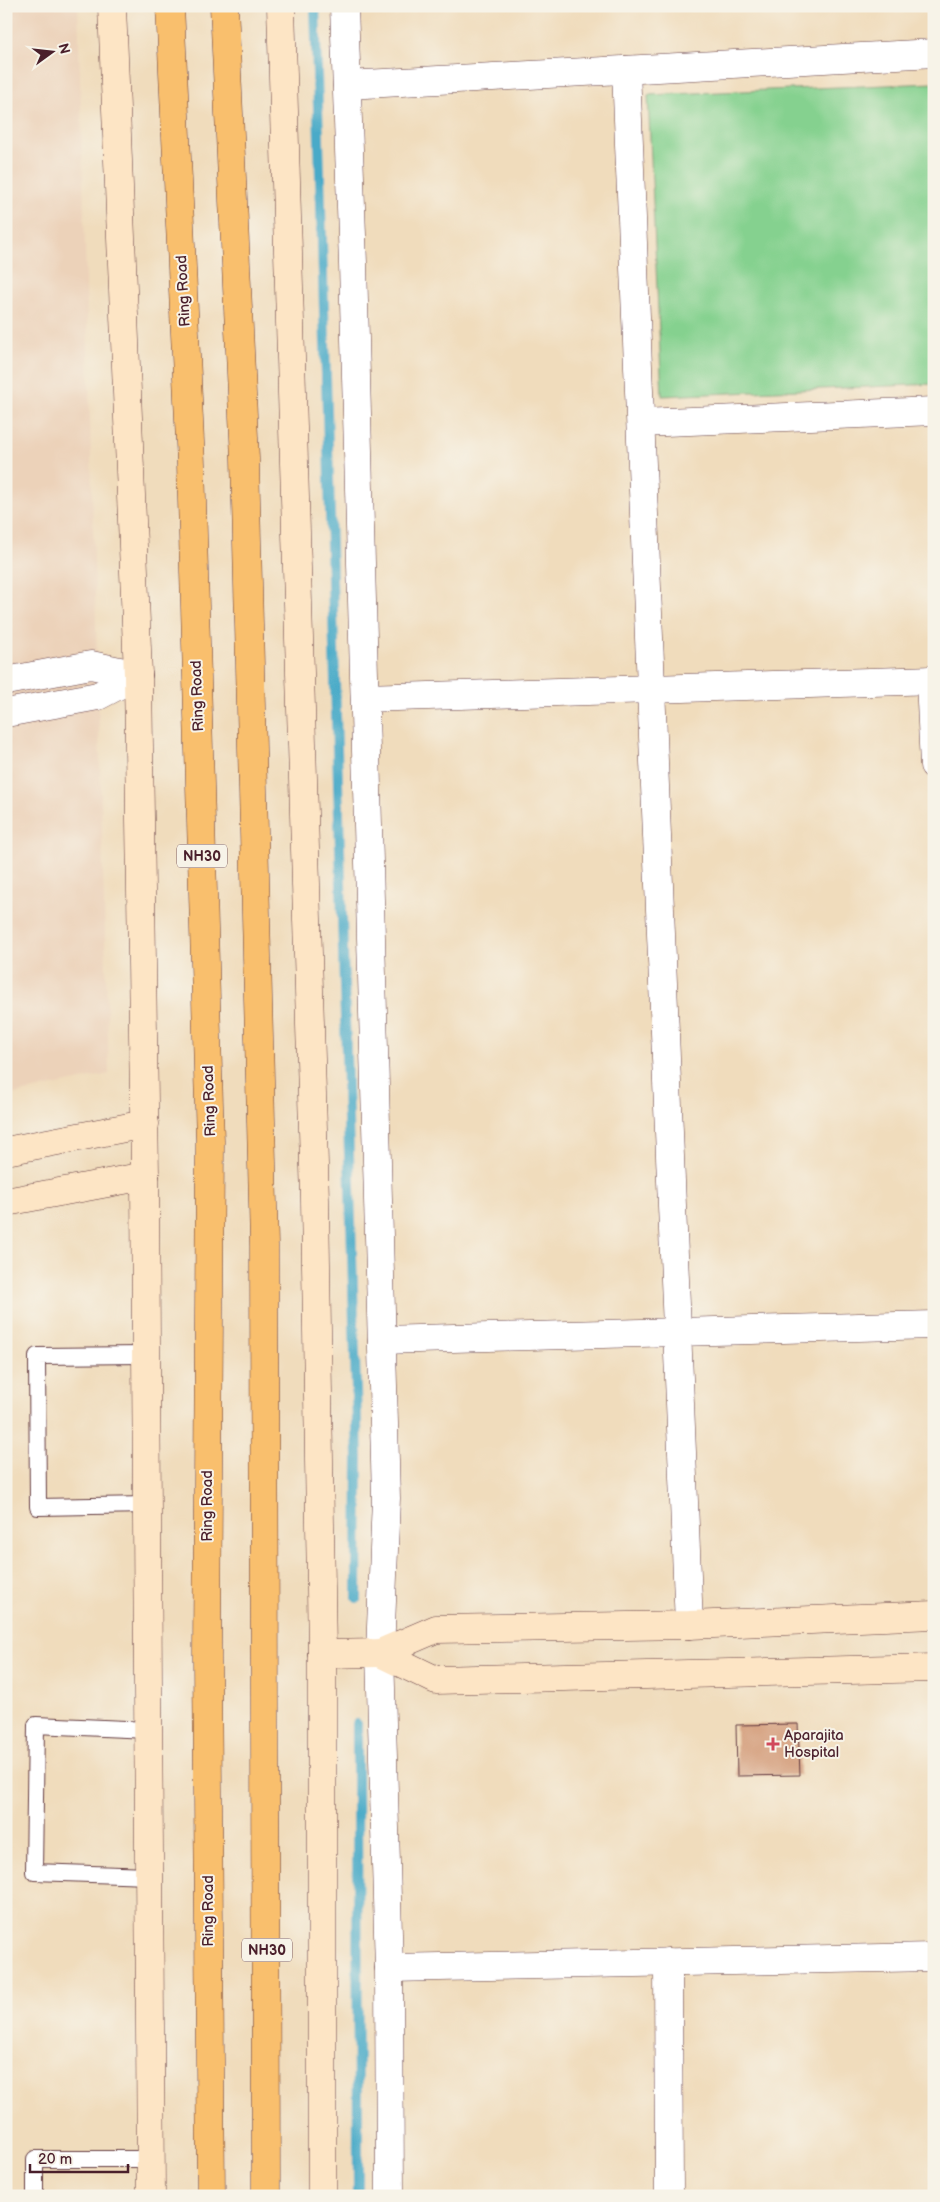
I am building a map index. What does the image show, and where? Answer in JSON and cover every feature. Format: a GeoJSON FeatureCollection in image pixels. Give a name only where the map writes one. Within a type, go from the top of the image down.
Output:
{"type":"FeatureCollection","features":[{"type":"Feature","properties":{"kind":"highway","name":"Ring Road"},"geometry":{"type":"LineString","coordinates":[[170,6],[191,464],[210,1142],[207,1707],[210,2196]]}},
{"type":"Feature","properties":{"kind":"highway","name":"NH30"},"geometry":{"type":"LineString","coordinates":[[224,6],[246,519],[264,1246],[266,2196]]}},
{"type":"Feature","properties":{"kind":"street"},"geometry":{"type":"LineString","coordinates":[[112,6],[138,674],[145,1124],[151,2196]]}},
{"type":"Feature","properties":{"kind":"street"},"geometry":{"type":"LineString","coordinates":[[281,6],[316,1200],[322,1654],[322,2196]]}},
{"type":"Feature","properties":{"kind":"street"},"geometry":{"type":"LineString","coordinates":[[344,6],[365,698],[386,1498],[380,1653],[389,1968],[390,2196]]}},
{"type":"Feature","properties":{"kind":"street"},"geometry":{"type":"LineString","coordinates":[[347,85],[934,53]]}},
{"type":"Feature","properties":{"kind":"street"},"geometry":{"type":"LineString","coordinates":[[626,70],[689,1625]]}},
{"type":"Feature","properties":{"kind":"street"},"geometry":{"type":"LineString","coordinates":[[641,423],[934,411]]}},
{"type":"Feature","properties":{"kind":"street"},"geometry":{"type":"LineString","coordinates":[[6,681],[91,664],[138,674]]}},
{"type":"Feature","properties":{"kind":"street"},"geometry":{"type":"LineString","coordinates":[[6,712],[98,696],[138,674]]}},
{"type":"Feature","properties":{"kind":"street"},"geometry":{"type":"LineString","coordinates":[[365,698],[932,680],[934,765]]}},
{"type":"Feature","properties":{"kind":"street"},"geometry":{"type":"LineString","coordinates":[[6,1151],[145,1124]]}},
{"type":"Feature","properties":{"kind":"street"},"geometry":{"type":"LineString","coordinates":[[6,1202],[145,1176]]}},
{"type":"Feature","properties":{"kind":"street"},"geometry":{"type":"LineString","coordinates":[[382,1340],[934,1325]]}},
{"type":"Feature","properties":{"kind":"street"},"geometry":{"type":"LineString","coordinates":[[322,1654],[380,1653],[436,1629],[689,1625],[934,1615]]}},
{"type":"Feature","properties":{"kind":"street"},"geometry":{"type":"LineString","coordinates":[[380,1653],[436,1680],[934,1668]]}},
{"type":"Feature","properties":{"kind":"street"},"geometry":{"type":"LineString","coordinates":[[389,1968],[934,1957]]}},
{"type":"Feature","properties":{"kind":"street"},"geometry":{"type":"LineString","coordinates":[[668,1962],[668,2196]]}},
{"type":"Feature","properties":{"kind":"lane"},"geometry":{"type":"LineString","coordinates":[[146,1355],[37,1356],[38,1507],[147,1505]]}},
{"type":"Feature","properties":{"kind":"lane"},"geometry":{"type":"LineString","coordinates":[[148,1730],[36,1725],[34,1872],[149,1876]]}},
{"type":"Feature","properties":{"kind":"lane"},"geometry":{"type":"LineString","coordinates":[[35,2196],[35,2159],[151,2158]]}},
{"type":"Feature","properties":{"kind":"shaded area"},"geometry":{"type":"Polygon","coordinates":[[[6,6],[78,6],[109,1074],[6,1096],[6,6]]]}},
{"type":"Feature","properties":{"kind":"green space"},"geometry":{"type":"Polygon","coordinates":[[[934,83],[934,384],[662,396],[648,95],[934,83]]]}},
{"type":"Feature","properties":{"kind":"building"},"geometry":{"type":"Polygon","coordinates":[[[798,1724],[800,1775],[737,1776],[736,1725],[798,1724]]]}},
{"type":"Feature","properties":{"kind":"waterway"},"geometry":{"type":"LineString","coordinates":[[315,6],[358,1457],[357,1598]]}},
{"type":"Feature","properties":{"kind":"waterway"},"geometry":{"type":"LineString","coordinates":[[357,1724],[358,2196]]}},
{"type":"Feature","properties":{"kind":"place","name":"Aparajita Hospital"},"geometry":{"type":"Point","coordinates":[773,1744]}}]}
